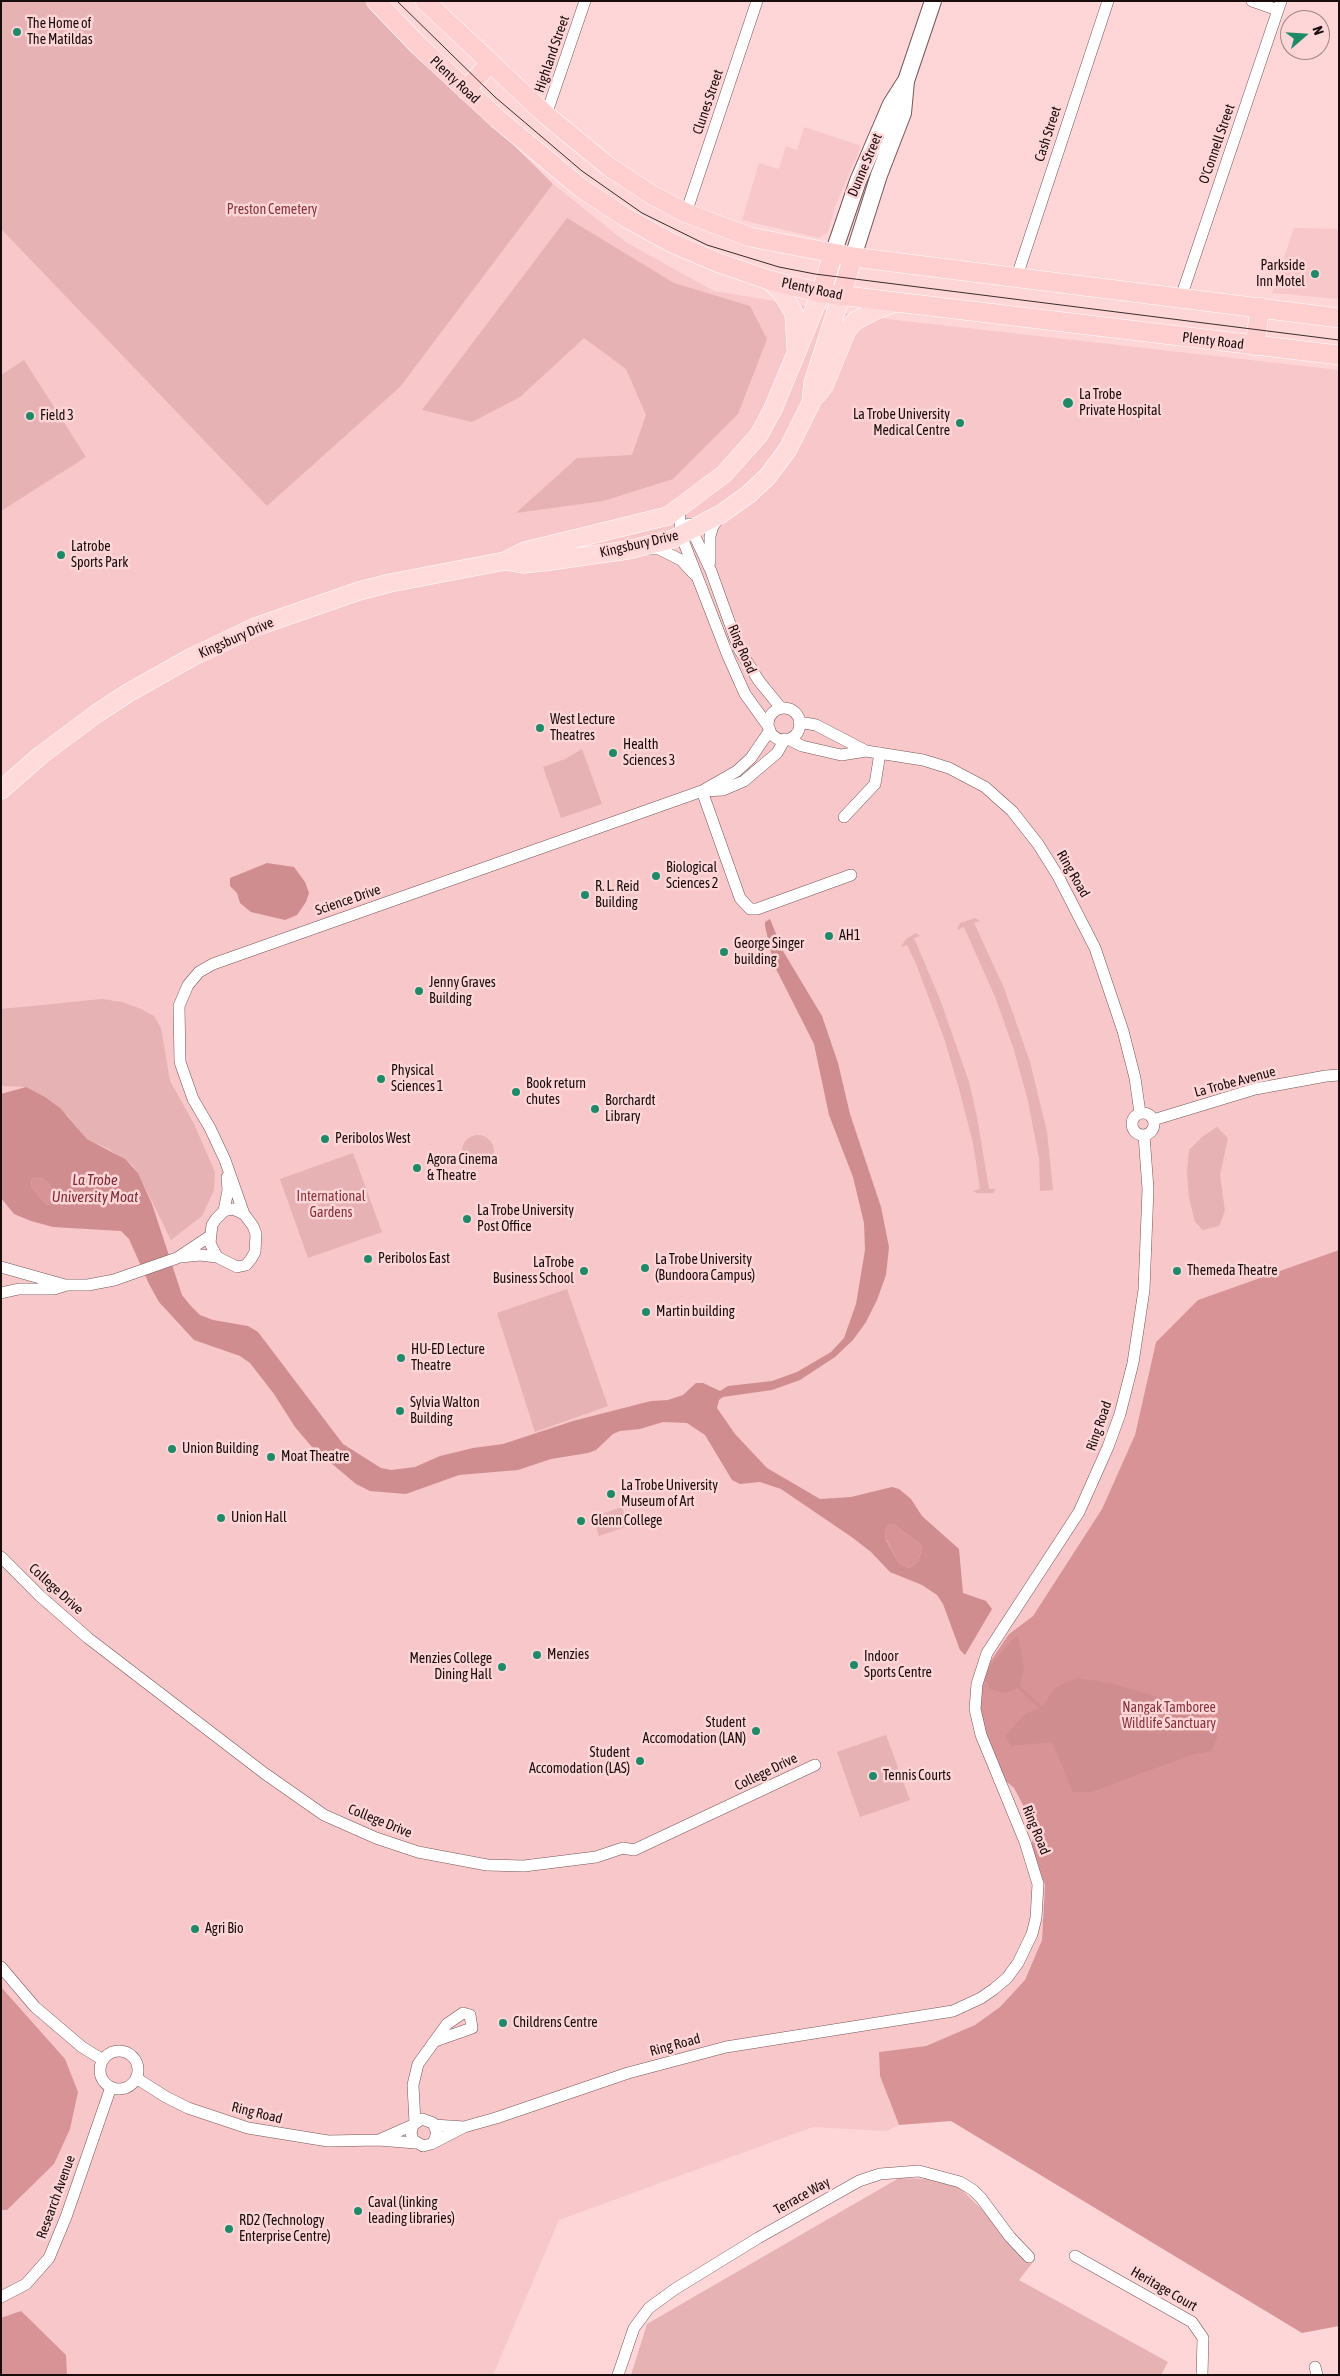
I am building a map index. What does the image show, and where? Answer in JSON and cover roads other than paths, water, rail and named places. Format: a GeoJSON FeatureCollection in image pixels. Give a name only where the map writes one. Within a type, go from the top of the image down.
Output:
{"type":"FeatureCollection","features":[{"type":"Feature","properties":{"kind":"highway","name":"Plenty Road"},"geometry":{"type":"LineString","coordinates":[[376,1],[466,90],[566,177],[625,217],[670,242],[718,263],[768,280],[821,293],[894,304],[1339,355]]}},
{"type":"Feature","properties":{"kind":"highway"},"geometry":{"type":"LineString","coordinates":[[425,1],[489,64],[546,115],[608,166],[652,195],[686,213],[755,238],[853,257],[1017,276],[1339,318]]}},
{"type":"Feature","properties":{"kind":"highway"},"geometry":{"type":"LineString","coordinates":[[466,90],[489,64]]}},
{"type":"Feature","properties":{"kind":"highway"},"geometry":{"type":"LineString","coordinates":[[821,293],[833,254]]}},
{"type":"Feature","properties":{"kind":"highway"},"geometry":{"type":"LineString","coordinates":[[841,296],[853,257]]}},
{"type":"Feature","properties":{"kind":"highway"},"geometry":{"type":"LineString","coordinates":[[1255,346],[1260,307]]}},
{"type":"Feature","properties":{"kind":"main road","name":"Dunne Street"},"geometry":{"type":"LineString","coordinates":[[853,257],[879,175],[902,113],[906,80],[933,1]]}},
{"type":"Feature","properties":{"kind":"main road","name":"Dunne Street"},"geometry":{"type":"LineString","coordinates":[[833,254],[842,222],[868,158],[891,104],[906,80]]}},
{"type":"Feature","properties":{"kind":"main road"},"geometry":{"type":"LineString","coordinates":[[868,158],[889,150]]}},
{"type":"Feature","properties":{"kind":"main road"},"geometry":{"type":"LineString","coordinates":[[842,222],[847,225],[850,223],[865,188],[879,175]]}},
{"type":"Feature","properties":{"kind":"main road"},"geometry":{"type":"LineString","coordinates":[[768,280],[781,292],[794,313],[796,322],[796,355]]}},
{"type":"Feature","properties":{"kind":"main road","name":"Kingsbury Drive"},"geometry":{"type":"LineString","coordinates":[[1,790],[41,755],[96,714],[165,672],[221,643],[287,616],[359,591],[390,583],[505,561],[525,551],[668,516],[724,474],[759,435],[773,409],[821,293]]}},
{"type":"Feature","properties":{"kind":"main road","name":"Kingsbury Drive"},"geometry":{"type":"LineString","coordinates":[[505,561],[523,564],[543,562],[628,550],[673,539],[721,514],[750,494],[768,476],[788,449],[811,403],[813,383],[841,296]]}},
{"type":"Feature","properties":{"kind":"main road"},"geometry":{"type":"LineString","coordinates":[[811,403],[824,386],[847,330],[865,315],[894,304]]}},
{"type":"Feature","properties":{"kind":"street","name":"Highland Street"},"geometry":{"type":"LineString","coordinates":[[546,115],[585,1]]}},
{"type":"Feature","properties":{"kind":"street","name":"Clunes Street"},"geometry":{"type":"LineString","coordinates":[[686,213],[757,1]]}},
{"type":"Feature","properties":{"kind":"street","name":"Cash Street"},"geometry":{"type":"LineString","coordinates":[[1017,276],[1108,1]]}},
{"type":"Feature","properties":{"kind":"street"},"geometry":{"type":"LineString","coordinates":[[1252,1],[1279,6]]}},
{"type":"Feature","properties":{"kind":"street","name":"O'Connell Street"},"geometry":{"type":"LineString","coordinates":[[1182,297],[1279,6]]}},
{"type":"Feature","properties":{"kind":"street","name":"Ring Road"},"geometry":{"type":"LineString","coordinates":[[679,508],[687,532],[698,579],[744,694],[769,728]]}},
{"type":"Feature","properties":{"kind":"street","name":"Ring Road"},"geometry":{"type":"LineString","coordinates":[[711,571],[710,536],[713,526],[721,514]]}},
{"type":"Feature","properties":{"kind":"street","name":"Ring Road"},"geometry":{"type":"LineString","coordinates":[[687,532],[711,571],[739,649],[759,681],[781,708]]}},
{"type":"Feature","properties":{"kind":"street","name":"Ring Road"},"geometry":{"type":"LineString","coordinates":[[628,550],[659,549],[681,560],[698,579]]}},
{"type":"Feature","properties":{"kind":"street"},"geometry":{"type":"LineString","coordinates":[[781,708],[793,711],[799,722],[796,734],[787,739],[774,736],[769,728],[771,714],[781,708]]}},
{"type":"Feature","properties":{"kind":"street","name":"Ring Road"},"geometry":{"type":"LineString","coordinates":[[799,722],[816,725],[866,751]]}},
{"type":"Feature","properties":{"kind":"street","name":"Science Drive"},"geometry":{"type":"LineString","coordinates":[[741,776],[769,728]]}},
{"type":"Feature","properties":{"kind":"street","name":"Ring Road"},"geometry":{"type":"LineString","coordinates":[[787,739],[802,746],[841,755],[866,751],[923,760],[949,768],[971,779],[1002,801],[1038,844],[1081,917],[1095,948],[1123,1031],[1135,1078],[1140,1113]]}},
{"type":"Feature","properties":{"kind":"street","name":"Science Drive"},"geometry":{"type":"LineString","coordinates":[[244,1214],[225,1160],[210,1128],[193,1099],[180,1062],[179,1006],[188,984],[199,972],[213,964],[702,791],[723,790],[777,753],[787,739]]}},
{"type":"Feature","properties":{"kind":"street"},"geometry":{"type":"LineString","coordinates":[[844,817],[875,784],[880,753]]}},
{"type":"Feature","properties":{"kind":"street"},"geometry":{"type":"LineString","coordinates":[[702,791],[740,898],[750,909],[757,909],[851,875]]}},
{"type":"Feature","properties":{"kind":"street","name":"La Trobe Avenue"},"geometry":{"type":"LineString","coordinates":[[1326,1076],[1339,1068]]}},
{"type":"Feature","properties":{"kind":"street","name":"La Trobe Avenue"},"geometry":{"type":"LineString","coordinates":[[1154,1120],[1256,1090],[1326,1076],[1339,1076]]}},
{"type":"Feature","properties":{"kind":"street"},"geometry":{"type":"LineString","coordinates":[[1140,1113],[1149,1114],[1154,1120],[1153,1129],[1144,1135],[1135,1132],[1132,1126],[1133,1119],[1140,1113]]}},
{"type":"Feature","properties":{"kind":"street","name":"Ring Road"},"geometry":{"type":"LineString","coordinates":[[432,2123],[464,2127],[691,2055],[726,2047],[953,2011],[981,1998],[994,1989],[1007,1978],[1018,1963],[1032,1934],[1036,1918],[1038,1884],[1034,1866],[1025,1842],[980,1735],[975,1708],[977,1684],[988,1653],[1078,1512],[1108,1447],[1120,1414],[1133,1363],[1144,1290],[1148,1189],[1144,1135]]}},
{"type":"Feature","properties":{"kind":"street","name":"Science Drive"},"geometry":{"type":"LineString","coordinates":[[224,1211],[228,1190],[225,1160]]}},
{"type":"Feature","properties":{"kind":"street"},"geometry":{"type":"LineString","coordinates":[[177,1258],[217,1257],[237,1267],[246,1265],[255,1252],[256,1234],[253,1226],[244,1214],[233,1209],[224,1211],[216,1219],[210,1236],[210,1243],[217,1257]]}},
{"type":"Feature","properties":{"kind":"street"},"geometry":{"type":"LineString","coordinates":[[1,1293],[18,1289],[54,1289],[67,1285],[101,1283],[177,1258],[210,1236]]}},
{"type":"Feature","properties":{"kind":"street"},"geometry":{"type":"LineString","coordinates":[[1,1267],[67,1285]]}},
{"type":"Feature","properties":{"kind":"street","name":"College Drive"},"geometry":{"type":"LineString","coordinates":[[1,1558],[40,1596],[88,1638],[264,1772],[324,1815],[384,1841],[426,1854],[487,1865],[524,1866],[596,1857],[623,1848],[634,1850],[815,1765]]}},
{"type":"Feature","properties":{"kind":"street"},"geometry":{"type":"LineString","coordinates":[[1,1968],[34,2007],[82,2047],[102,2060]]}},
{"type":"Feature","properties":{"kind":"street"},"geometry":{"type":"LineString","coordinates":[[435,2041],[418,2064],[414,2078],[414,2124],[411,2136],[415,2143],[423,2146],[464,2127]]}},
{"type":"Feature","properties":{"kind":"street"},"geometry":{"type":"LineString","coordinates":[[111,2052],[128,2053],[136,2061],[138,2067],[133,2083],[122,2088],[111,2087],[102,2078],[100,2066],[102,2060],[111,2052]]}},
{"type":"Feature","properties":{"kind":"street","name":"Ring Road"},"geometry":{"type":"LineString","coordinates":[[136,2078],[188,2108],[248,2128],[328,2141],[379,2140],[415,2143]]}},
{"type":"Feature","properties":{"kind":"street","name":"Research Avenue"},"geometry":{"type":"LineString","coordinates":[[1,2297],[26,2284],[49,2258],[66,2218],[111,2087]]}},
{"type":"Feature","properties":{"kind":"street"},"geometry":{"type":"LineString","coordinates":[[414,2092],[437,2133],[434,2141]]}},
{"type":"Feature","properties":{"kind":"street"},"geometry":{"type":"LineString","coordinates":[[414,2124],[422,2120],[432,2123]]}},
{"type":"Feature","properties":{"kind":"street","name":"Ring Road"},"geometry":{"type":"LineString","coordinates":[[379,2140],[414,2124]]}},
{"type":"Feature","properties":{"kind":"street","name":"Terrace Way"},"geometry":{"type":"LineString","coordinates":[[618,2375],[634,2328],[649,2308],[675,2289],[758,2238],[859,2181],[880,2174],[919,2171],[960,2182],[973,2190],[981,2198],[1010,2236],[1030,2257]]}},
{"type":"Feature","properties":{"kind":"street","name":"Heritage Court"},"geometry":{"type":"LineString","coordinates":[[1075,2256],[1192,2322],[1203,2338],[1203,2373]]}},
{"type":"Feature","properties":{"kind":"water"},"geometry":{"type":"Polygon","coordinates":[[[267,863],[294,867],[305,882],[309,893],[306,902],[297,915],[285,920],[251,912],[240,903],[237,893],[230,886],[230,878],[267,863]]]}},
{"type":"Feature","properties":{"kind":"water","name":"La Trobe University Moat"},"geometry":{"type":"Polygon","coordinates":[[[770,919],[783,951],[822,1016],[838,1063],[850,1114],[881,1207],[889,1247],[886,1275],[877,1300],[866,1322],[853,1340],[835,1357],[800,1380],[772,1390],[723,1397],[719,1400],[717,1408],[735,1434],[767,1468],[820,1499],[851,1497],[892,1487],[899,1489],[911,1499],[922,1516],[959,1549],[963,1593],[986,1601],[992,1609],[965,1655],[960,1650],[943,1604],[937,1595],[922,1585],[890,1572],[871,1552],[853,1538],[781,1489],[760,1482],[740,1484],[732,1480],[705,1435],[687,1423],[663,1422],[640,1429],[620,1431],[613,1434],[596,1450],[551,1459],[518,1470],[459,1475],[406,1494],[370,1491],[356,1484],[312,1447],[295,1427],[274,1394],[250,1363],[240,1356],[194,1340],[159,1302],[129,1239],[121,1231],[53,1227],[31,1221],[14,1214],[1,1198],[1,1094],[26,1087],[60,1108],[87,1139],[125,1159],[138,1173],[152,1204],[182,1295],[190,1305],[200,1315],[213,1320],[248,1326],[258,1332],[343,1444],[381,1468],[391,1470],[415,1467],[440,1456],[473,1448],[503,1444],[573,1421],[651,1401],[668,1400],[683,1395],[696,1383],[703,1383],[720,1391],[728,1386],[772,1381],[797,1372],[831,1352],[844,1338],[856,1304],[865,1250],[864,1223],[853,1177],[829,1115],[814,1044],[774,965],[765,922],[770,919]],[[31,1179],[32,1188],[47,1205],[54,1203],[55,1196],[50,1185],[44,1179],[31,1179]],[[890,1524],[885,1530],[886,1540],[899,1563],[909,1568],[918,1562],[922,1548],[919,1543],[893,1524],[890,1524]]]}},
{"type":"Feature","properties":{"kind":"water"},"geometry":{"type":"Polygon","coordinates":[[[1018,1635],[1024,1670],[1019,1687],[1005,1693],[990,1689],[983,1675],[1018,1635]]]}},
{"type":"Feature","properties":{"kind":"water"},"geometry":{"type":"Polygon","coordinates":[[[1076,1678],[1110,1683],[1158,1697],[1192,1710],[1215,1723],[1217,1737],[1212,1751],[1191,1755],[1091,1792],[1073,1792],[1052,1742],[1011,1746],[1005,1736],[1026,1713],[1041,1708],[1056,1687],[1076,1678]]]}},
{"type":"Feature","properties":{"kind":"waterway"},"geometry":{"type":"LineString","coordinates":[[1019,1687],[1041,1708]]}},
{"type":"Feature","properties":{"kind":"tram line"},"geometry":{"type":"LineString","coordinates":[[397,1],[495,97],[582,171],[642,213],[707,245],[779,267],[815,274],[1339,340]]}},
{"type":"Feature","properties":{"kind":"place","name":"The Home of The Matildas"},"geometry":{"type":"Point","coordinates":[17,32]}},
{"type":"Feature","properties":{"kind":"place","name":"Parkside Inn Motel"},"geometry":{"type":"Point","coordinates":[1315,274]}},
{"type":"Feature","properties":{"kind":"place","name":"La Trobe Private Hospital"},"geometry":{"type":"Point","coordinates":[1068,403]}},
{"type":"Feature","properties":{"kind":"place","name":"Field 3"},"geometry":{"type":"Point","coordinates":[30,416]}},
{"type":"Feature","properties":{"kind":"place","name":"La Trobe University Medical Centre"},"geometry":{"type":"Point","coordinates":[960,423]}},
{"type":"Feature","properties":{"kind":"place","name":"Latrobe Sports Park"},"geometry":{"type":"Point","coordinates":[61,555]}},
{"type":"Feature","properties":{"kind":"place","name":"West Lecture Theatres"},"geometry":{"type":"Point","coordinates":[540,728]}},
{"type":"Feature","properties":{"kind":"place","name":"Health Sciences 3"},"geometry":{"type":"Point","coordinates":[613,753]}},
{"type":"Feature","properties":{"kind":"place","name":"Biological Sciences 2"},"geometry":{"type":"Point","coordinates":[656,876]}},
{"type":"Feature","properties":{"kind":"place","name":"R. L. Reid Building"},"geometry":{"type":"Point","coordinates":[585,895]}},
{"type":"Feature","properties":{"kind":"place","name":"AH1"},"geometry":{"type":"Point","coordinates":[829,936]}},
{"type":"Feature","properties":{"kind":"place","name":"George Singer building"},"geometry":{"type":"Point","coordinates":[724,952]}},
{"type":"Feature","properties":{"kind":"place","name":"Jenny Graves Building"},"geometry":{"type":"Point","coordinates":[419,991]}},
{"type":"Feature","properties":{"kind":"place","name":"Physical Sciences 1"},"geometry":{"type":"Point","coordinates":[381,1079]}},
{"type":"Feature","properties":{"kind":"place","name":"Book return chutes"},"geometry":{"type":"Point","coordinates":[516,1092]}},
{"type":"Feature","properties":{"kind":"place","name":"Borchardt Library"},"geometry":{"type":"Point","coordinates":[595,1109]}},
{"type":"Feature","properties":{"kind":"place","name":"Peribolos West"},"geometry":{"type":"Point","coordinates":[325,1139]}},
{"type":"Feature","properties":{"kind":"place","name":"Agora Cinema & Theatre"},"geometry":{"type":"Point","coordinates":[417,1168]}},
{"type":"Feature","properties":{"kind":"place","name":"La Trobe University Post Office"},"geometry":{"type":"Point","coordinates":[467,1219]}},
{"type":"Feature","properties":{"kind":"place","name":"Peribolos East"},"geometry":{"type":"Point","coordinates":[368,1259]}},
{"type":"Feature","properties":{"kind":"place","name":"La Trobe University (Bundoora Campus)"},"geometry":{"type":"Point","coordinates":[645,1268]}},
{"type":"Feature","properties":{"kind":"place","name":"LaTrobe Business School"},"geometry":{"type":"Point","coordinates":[584,1271]}},
{"type":"Feature","properties":{"kind":"place","name":"Themeda Theatre"},"geometry":{"type":"Point","coordinates":[1177,1271]}},
{"type":"Feature","properties":{"kind":"place","name":"Martin building"},"geometry":{"type":"Point","coordinates":[646,1312]}},
{"type":"Feature","properties":{"kind":"place","name":"HU-ED Lecture Theatre"},"geometry":{"type":"Point","coordinates":[401,1358]}},
{"type":"Feature","properties":{"kind":"place","name":"Sylvia Walton Building"},"geometry":{"type":"Point","coordinates":[400,1411]}},
{"type":"Feature","properties":{"kind":"place","name":"Union Building"},"geometry":{"type":"Point","coordinates":[172,1449]}},
{"type":"Feature","properties":{"kind":"place","name":"Moat Theatre"},"geometry":{"type":"Point","coordinates":[271,1457]}},
{"type":"Feature","properties":{"kind":"place","name":"La Trobe University Museum of Art"},"geometry":{"type":"Point","coordinates":[611,1494]}},
{"type":"Feature","properties":{"kind":"place","name":"Union Hall"},"geometry":{"type":"Point","coordinates":[221,1518]}},
{"type":"Feature","properties":{"kind":"place","name":"Glenn College"},"geometry":{"type":"Point","coordinates":[581,1521]}},
{"type":"Feature","properties":{"kind":"place","name":"Menzies"},"geometry":{"type":"Point","coordinates":[537,1655]}},
{"type":"Feature","properties":{"kind":"place","name":"Indoor Sports Centre"},"geometry":{"type":"Point","coordinates":[854,1665]}},
{"type":"Feature","properties":{"kind":"place","name":"Menzies College Dining Hall"},"geometry":{"type":"Point","coordinates":[502,1667]}},
{"type":"Feature","properties":{"kind":"place","name":"Student Accomodation (LAN)"},"geometry":{"type":"Point","coordinates":[756,1731]}},
{"type":"Feature","properties":{"kind":"place","name":"Student Accomodation (LAS)"},"geometry":{"type":"Point","coordinates":[640,1761]}},
{"type":"Feature","properties":{"kind":"place","name":"Tennis Courts"},"geometry":{"type":"Point","coordinates":[873,1776]}},
{"type":"Feature","properties":{"kind":"place","name":"Agri Bio"},"geometry":{"type":"Point","coordinates":[195,1929]}},
{"type":"Feature","properties":{"kind":"place","name":"Childrens Centre"},"geometry":{"type":"Point","coordinates":[503,2023]}},
{"type":"Feature","properties":{"kind":"place","name":"Caval (linking leading libraries)"},"geometry":{"type":"Point","coordinates":[358,2211]}},
{"type":"Feature","properties":{"kind":"place","name":"RD2 (Technology Enterprise Centre)"},"geometry":{"type":"Point","coordinates":[229,2229]}},
{"type":"Feature","properties":{"kind":"park label","name":"Preston Cemetery"},"geometry":{"type":"Point","coordinates":[272,210]}},
{"type":"Feature","properties":{"kind":"park label","name":"International Gardens"},"geometry":{"type":"Point","coordinates":[331,1206]}},
{"type":"Feature","properties":{"kind":"park label","name":"Nangak Tamboree Wildlife Sanctuary"},"geometry":{"type":"Point","coordinates":[1169,1716]}}]}
